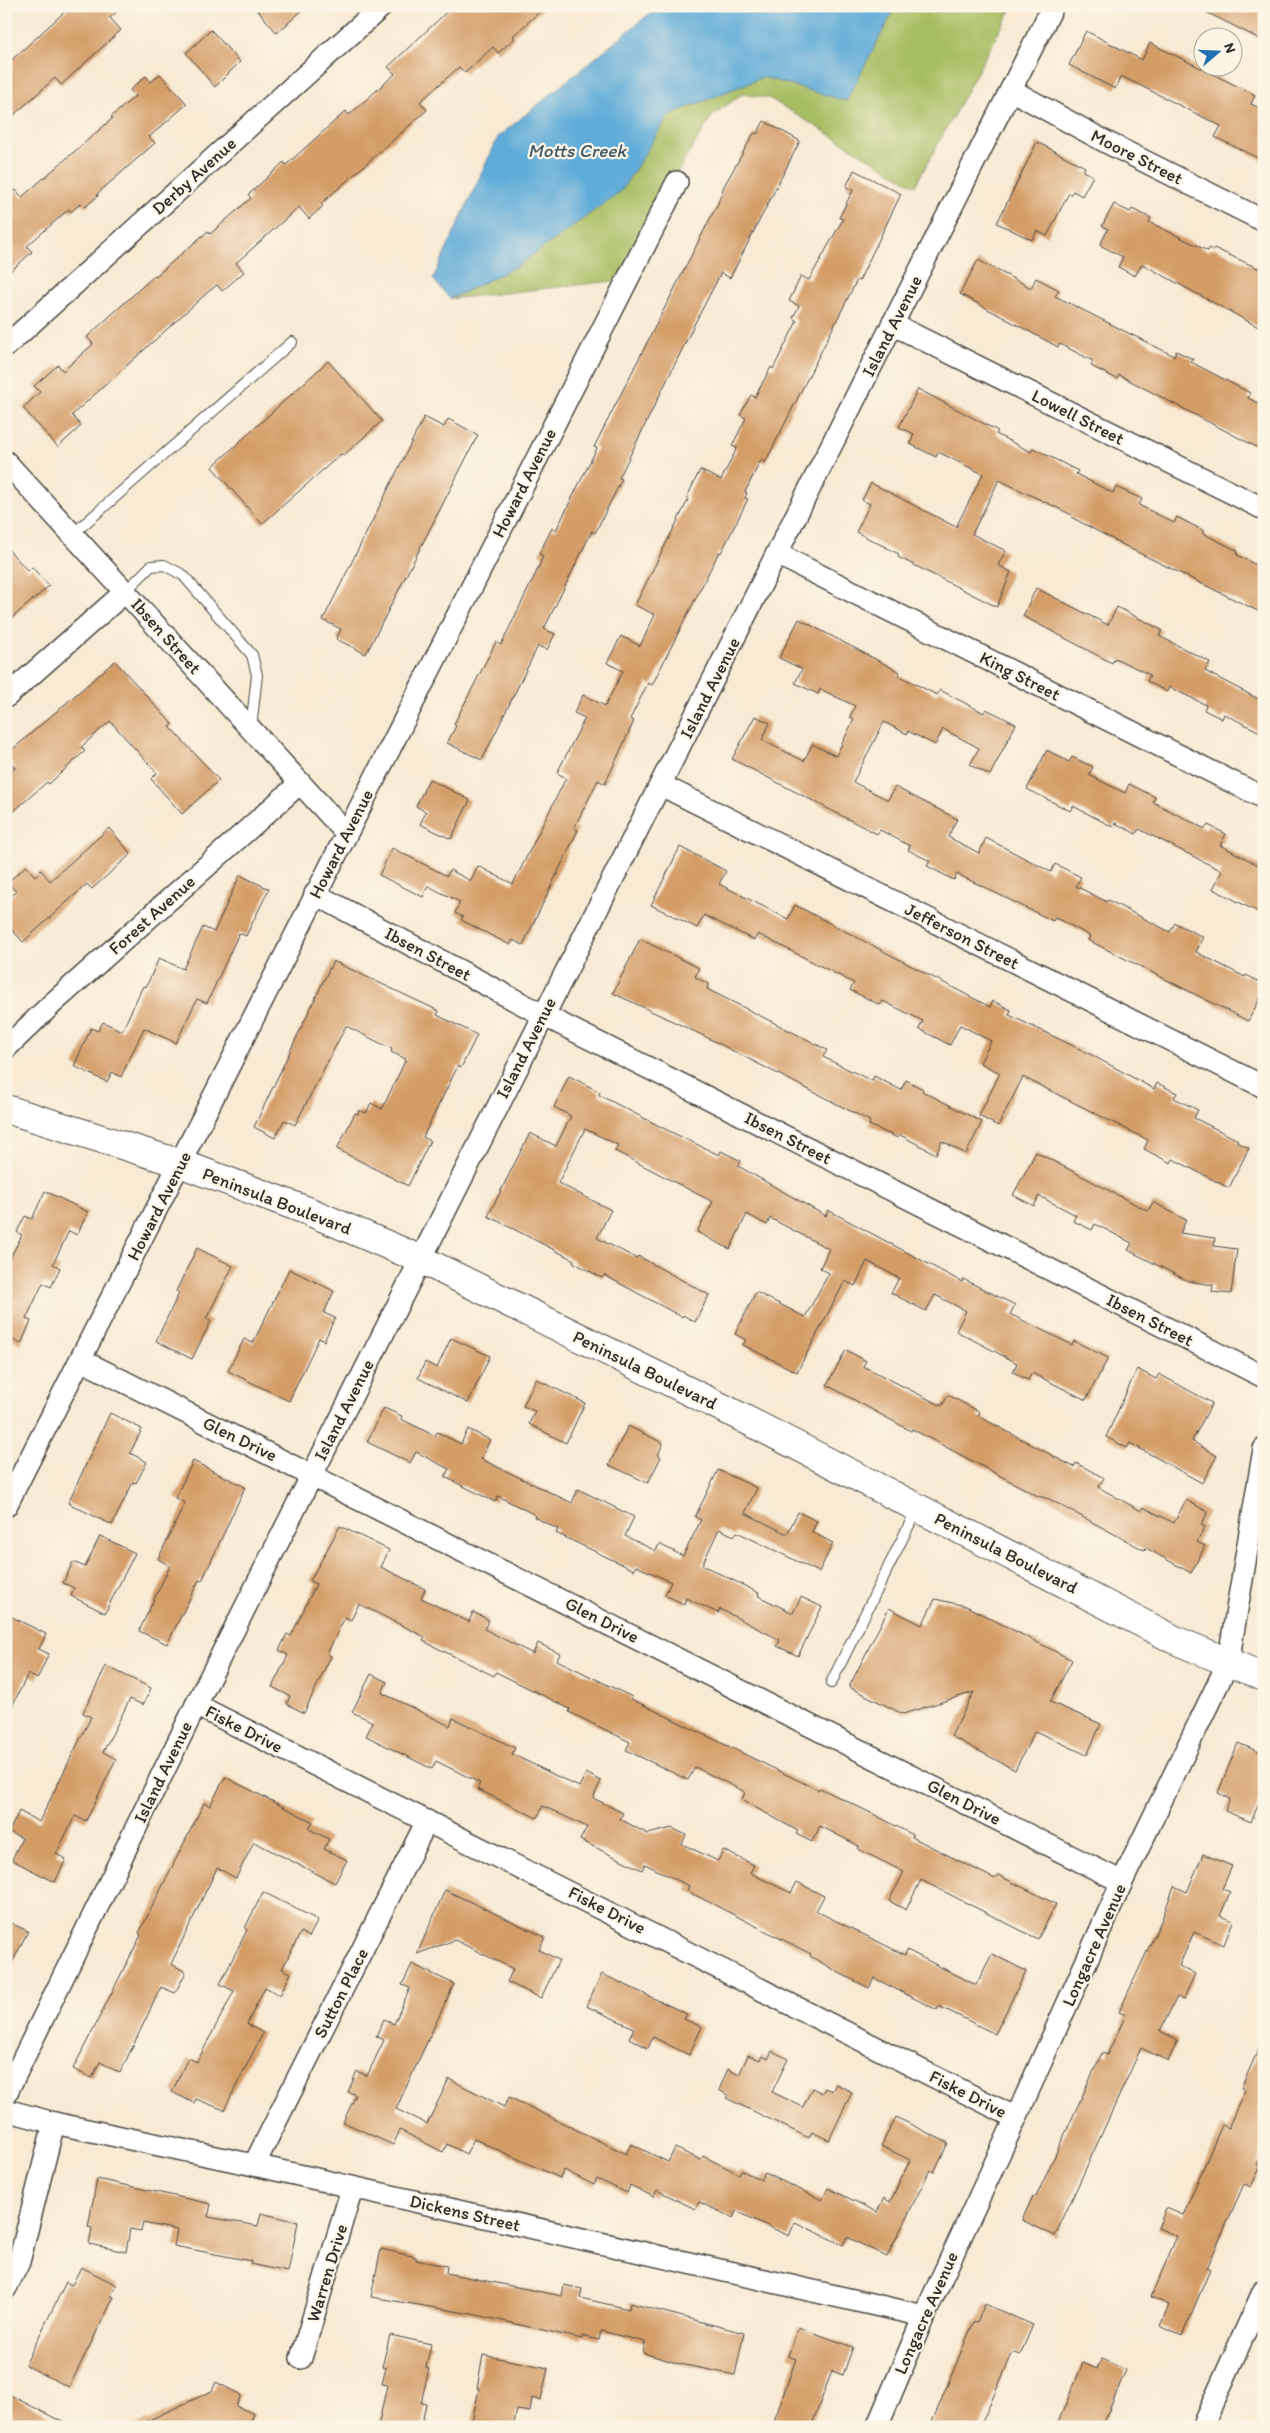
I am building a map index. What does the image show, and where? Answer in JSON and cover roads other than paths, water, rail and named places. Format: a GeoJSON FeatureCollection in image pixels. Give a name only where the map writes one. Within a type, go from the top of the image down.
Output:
{"type":"FeatureCollection","features":[{"type":"Feature","properties":{"kind":"main road","name":"Peninsula Boulevard"},"geometry":{"type":"LineString","coordinates":[[6,1108],[182,1164],[308,1211],[420,1259],[740,1417],[1175,1640],[1264,1677]]}},
{"type":"Feature","properties":{"kind":"street","name":"Derby Avenue"},"geometry":{"type":"LineString","coordinates":[[6,346],[382,6]]}},
{"type":"Feature","properties":{"kind":"street","name":"Island Avenue"},"geometry":{"type":"LineString","coordinates":[[6,2094],[196,1705],[1053,6]]}},
{"type":"Feature","properties":{"kind":"street","name":"Moore Street"},"geometry":{"type":"LineString","coordinates":[[1011,90],[1106,142],[1264,221]]}},
{"type":"Feature","properties":{"kind":"street","name":"Howard Avenue"},"geometry":{"type":"LineString","coordinates":[[6,1506],[182,1164],[315,894],[677,182]]}},
{"type":"Feature","properties":{"kind":"street","name":"Lowell Street"},"geometry":{"type":"LineString","coordinates":[[892,324],[1264,509]]}},
{"type":"Feature","properties":{"kind":"street","name":"Ibsen Street"},"geometry":{"type":"LineString","coordinates":[[6,462],[346,833]]}},
{"type":"Feature","properties":{"kind":"street","name":"King Street"},"geometry":{"type":"LineString","coordinates":[[777,554],[1264,798]]}},
{"type":"Feature","properties":{"kind":"street"},"geometry":{"type":"LineString","coordinates":[[6,697],[125,592]]}},
{"type":"Feature","properties":{"kind":"street","name":"Forest Avenue"},"geometry":{"type":"LineString","coordinates":[[6,1048],[53,1003],[300,783]]}},
{"type":"Feature","properties":{"kind":"street","name":"Jefferson Street"},"geometry":{"type":"LineString","coordinates":[[661,785],[1264,1087]]}},
{"type":"Feature","properties":{"kind":"street","name":"Ibsen Street"},"geometry":{"type":"LineString","coordinates":[[315,894],[543,1014],[1264,1378]]}},
{"type":"Feature","properties":{"kind":"street","name":"Glen Drive"},"geometry":{"type":"LineString","coordinates":[[81,1360],[312,1474],[1122,1882]]}},
{"type":"Feature","properties":{"kind":"street","name":"Longacre Avenue"},"geometry":{"type":"LineString","coordinates":[[877,2427],[924,2316],[1016,2118],[1122,1882],[1228,1663],[1264,1449]]}},
{"type":"Feature","properties":{"kind":"street","name":"Fiske Drive"},"geometry":{"type":"LineString","coordinates":[[196,1705],[1016,2118]]}},
{"type":"Feature","properties":{"kind":"street","name":"Sutton Place"},"geometry":{"type":"LineString","coordinates":[[254,2165],[428,1821]]}},
{"type":"Feature","properties":{"kind":"street","name":"Dickens Street"},"geometry":{"type":"LineString","coordinates":[[6,2110],[54,2123],[254,2165],[924,2316]]}},
{"type":"Feature","properties":{"kind":"street"},"geometry":{"type":"LineString","coordinates":[[6,2288],[19,2262],[54,2123]]}},
{"type":"Feature","properties":{"kind":"street","name":"Warren Drive"},"geometry":{"type":"LineString","coordinates":[[301,2358],[352,2188]]}},
{"type":"Feature","properties":{"kind":"street"},"geometry":{"type":"LineString","coordinates":[[1202,2427],[1264,2290]]}},
{"type":"Feature","properties":{"kind":"lane"},"geometry":{"type":"LineString","coordinates":[[72,534],[292,342]]}},
{"type":"Feature","properties":{"kind":"lane"},"geometry":{"type":"LineString","coordinates":[[125,592],[151,566],[164,565],[182,575],[252,655],[258,675],[251,729]]}},
{"type":"Feature","properties":{"kind":"lane"},"geometry":{"type":"LineString","coordinates":[[831,1683],[918,1508]]}},
{"type":"Feature","properties":{"kind":"water","name":"Motts Creek"},"geometry":{"type":"Polygon","coordinates":[[[659,6],[896,6],[846,101],[763,77],[669,115],[621,191],[519,265],[450,299],[433,279],[498,137],[659,6]]]}}]}
